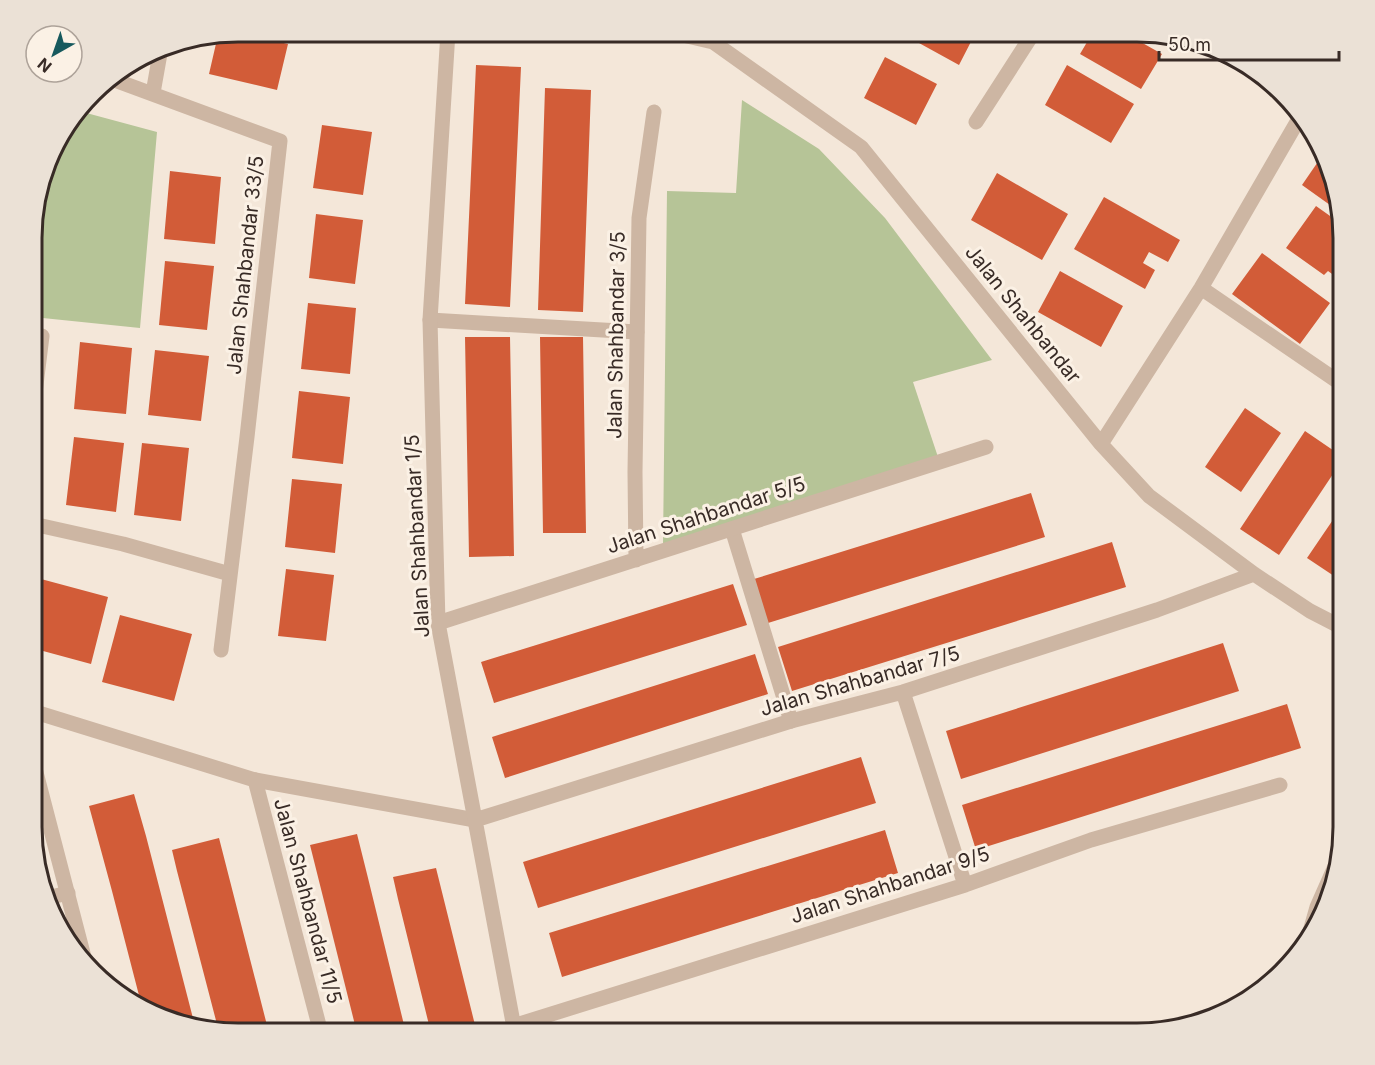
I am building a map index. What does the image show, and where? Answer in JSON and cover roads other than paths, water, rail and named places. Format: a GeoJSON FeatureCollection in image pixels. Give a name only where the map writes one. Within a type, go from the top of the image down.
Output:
{"type":"FeatureCollection","features":[{"type":"Feature","properties":{"kind":"street","name":"Jalan Shahbandar 1/5"},"geometry":{"type":"LineString","coordinates":[[447,42],[430,320],[438,623],[513,1023]]}},
{"type":"Feature","properties":{"kind":"street","name":"Jalan Shahbandar"},"geometry":{"type":"LineString","coordinates":[[723,42],[861,147],[1101,444],[1149,496],[1254,574],[1310,611],[1333,623]]}},
{"type":"Feature","properties":{"kind":"street"},"geometry":{"type":"LineString","coordinates":[[976,122],[1028,42]]}},
{"type":"Feature","properties":{"kind":"street"},"geometry":{"type":"LineString","coordinates":[[153,93],[159,59]]}},
{"type":"Feature","properties":{"kind":"street","name":"Jalan Shahbandar 33/5"},"geometry":{"type":"LineString","coordinates":[[121,82],[280,141],[221,650]]}},
{"type":"Feature","properties":{"kind":"street","name":"Jalan Shahbandar 3/5"},"geometry":{"type":"LineString","coordinates":[[636,560],[639,218],[654,112]]}},
{"type":"Feature","properties":{"kind":"street"},"geometry":{"type":"LineString","coordinates":[[1101,444],[1201,288],[1296,124]]}},
{"type":"Feature","properties":{"kind":"street"},"geometry":{"type":"LineString","coordinates":[[1201,288],[1333,378]]}},
{"type":"Feature","properties":{"kind":"street"},"geometry":{"type":"LineString","coordinates":[[430,320],[637,332]]}},
{"type":"Feature","properties":{"kind":"street","name":"Jalan Shahbandar 5/5"},"geometry":{"type":"LineString","coordinates":[[438,623],[987,447]]}},
{"type":"Feature","properties":{"kind":"street"},"geometry":{"type":"LineString","coordinates":[[42,526],[123,544],[230,574]]}},
{"type":"Feature","properties":{"kind":"street"},"geometry":{"type":"LineString","coordinates":[[732,529],[791,722]]}},
{"type":"Feature","properties":{"kind":"street","name":"Jalan Shahbandar 7/5"},"geometry":{"type":"LineString","coordinates":[[475,820],[791,722],[903,692],[1157,610],[1254,574]]}},
{"type":"Feature","properties":{"kind":"street"},"geometry":{"type":"LineString","coordinates":[[903,692],[965,885]]}},
{"type":"Feature","properties":{"kind":"street"},"geometry":{"type":"LineString","coordinates":[[42,714],[255,780],[475,820]]}},
{"type":"Feature","properties":{"kind":"street","name":"Jalan Shahbandar 11/5"},"geometry":{"type":"LineString","coordinates":[[255,780],[318,1023]]}},
{"type":"Feature","properties":{"kind":"street","name":"Jalan Shahbandar 9/5"},"geometry":{"type":"LineString","coordinates":[[536,1023],[965,885],[1091,840],[1280,785]]}},
{"type":"Feature","properties":{"kind":"street"},"geometry":{"type":"LineString","coordinates":[[42,795],[80,943]]}},
{"type":"Feature","properties":{"kind":"street"},"geometry":{"type":"LineString","coordinates":[[55,896],[68,893]]}}]}
